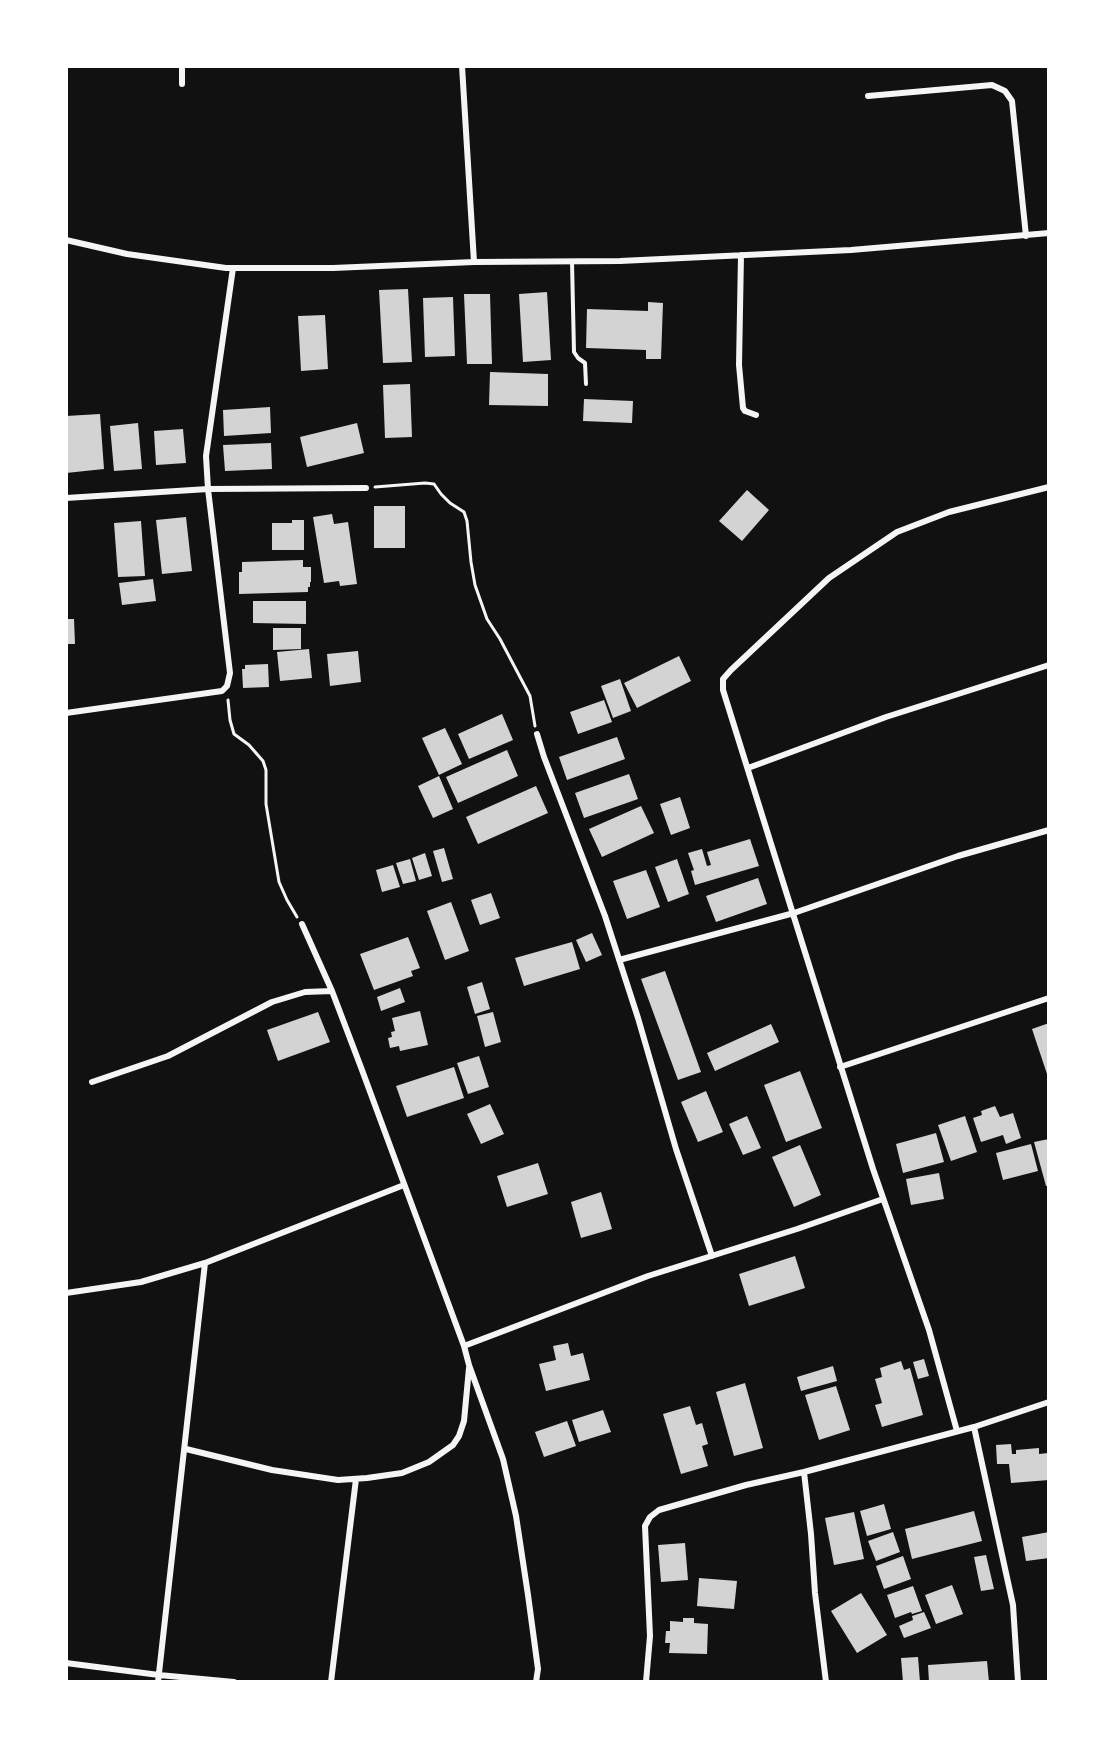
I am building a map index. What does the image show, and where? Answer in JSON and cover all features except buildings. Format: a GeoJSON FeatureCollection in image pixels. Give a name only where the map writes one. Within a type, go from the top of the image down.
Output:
{"type":"FeatureCollection","features":[{"type":"Feature","properties":{"kind":"street"},"geometry":{"type":"LineString","coordinates":[[182,66],[182,84]]}},
{"type":"Feature","properties":{"kind":"street"},"geometry":{"type":"LineString","coordinates":[[462,66],[474,262]]}},
{"type":"Feature","properties":{"kind":"street"},"geometry":{"type":"LineString","coordinates":[[868,96],[993,85],[1005,90],[1012,101],[1026,236]]}},
{"type":"Feature","properties":{"kind":"street"},"geometry":{"type":"LineString","coordinates":[[66,240],[128,254],[232,268],[333,268],[474,262],[620,261],[850,250],[1049,233]]}},
{"type":"Feature","properties":{"kind":"street"},"geometry":{"type":"LineString","coordinates":[[741,255],[739,365],[743,408],[756,415]]}},
{"type":"Feature","properties":{"kind":"street"},"geometry":{"type":"LineString","coordinates":[[66,713],[222,691],[227,686],[230,673],[208,489],[207,456],[232,268]]}},
{"type":"Feature","properties":{"kind":"street"},"geometry":{"type":"LineString","coordinates":[[957,1431],[928,1330],[840,1066],[723,690],[723,679],[829,578],[897,532],[949,512],[1049,487]]}},
{"type":"Feature","properties":{"kind":"street"},"geometry":{"type":"LineString","coordinates":[[66,498],[208,489],[366,488]]}},
{"type":"Feature","properties":{"kind":"street"},"geometry":{"type":"LineString","coordinates":[[748,768],[886,717],[1049,665]]}},
{"type":"Feature","properties":{"kind":"street"},"geometry":{"type":"LineString","coordinates":[[537,734],[605,916],[676,1149],[712,1256]]}},
{"type":"Feature","properties":{"kind":"street"},"geometry":{"type":"LineString","coordinates":[[619,960],[794,913],[958,856],[1049,830]]}},
{"type":"Feature","properties":{"kind":"street"},"geometry":{"type":"LineString","coordinates":[[302,924],[332,991],[464,1346],[503,1459],[516,1516],[538,1669],[536,1682]]}},
{"type":"Feature","properties":{"kind":"street"},"geometry":{"type":"LineString","coordinates":[[92,1082],[168,1056],[272,1002],[305,992],[332,991]]}},
{"type":"Feature","properties":{"kind":"street"},"geometry":{"type":"LineString","coordinates":[[840,1066],[1049,998]]}},
{"type":"Feature","properties":{"kind":"street"},"geometry":{"type":"LineString","coordinates":[[66,1293],[141,1282],[205,1263],[404,1185]]}},
{"type":"Feature","properties":{"kind":"street"},"geometry":{"type":"LineString","coordinates":[[464,1346],[648,1276],[883,1199]]}},
{"type":"Feature","properties":{"kind":"street"},"geometry":{"type":"LineString","coordinates":[[159,1679],[205,1263]]}},
{"type":"Feature","properties":{"kind":"street"},"geometry":{"type":"LineString","coordinates":[[186,1449],[272,1470],[338,1479],[402,1473],[429,1462],[453,1445],[459,1436],[464,1421],[469,1365]]}},
{"type":"Feature","properties":{"kind":"street"},"geometry":{"type":"LineString","coordinates":[[646,1682],[650,1636],[645,1526],[658,1510],[746,1485],[974,1427],[1049,1402]]}},
{"type":"Feature","properties":{"kind":"street"},"geometry":{"type":"LineString","coordinates":[[974,1427],[1013,1605],[1018,1682]]}},
{"type":"Feature","properties":{"kind":"street"},"geometry":{"type":"LineString","coordinates":[[804,1472],[826,1682]]}},
{"type":"Feature","properties":{"kind":"street"},"geometry":{"type":"LineString","coordinates":[[332,1682],[356,1479]]}},
{"type":"Feature","properties":{"kind":"street"},"geometry":{"type":"LineString","coordinates":[[66,1663],[159,1679],[234,1682]]}},
{"type":"Feature","properties":{"kind":"lane"},"geometry":{"type":"LineString","coordinates":[[572,261],[574,352],[585,363],[586,384]]}},
{"type":"Feature","properties":{"kind":"path"},"geometry":{"type":"LineString","coordinates":[[366,488],[434,484],[441,494],[464,512],[471,562],[487,619],[530,696],[537,734]]}},
{"type":"Feature","properties":{"kind":"path"},"geometry":{"type":"LineString","coordinates":[[227,686],[230,720],[234,734],[263,761],[266,770],[266,804],[279,882],[302,924]]}}]}
